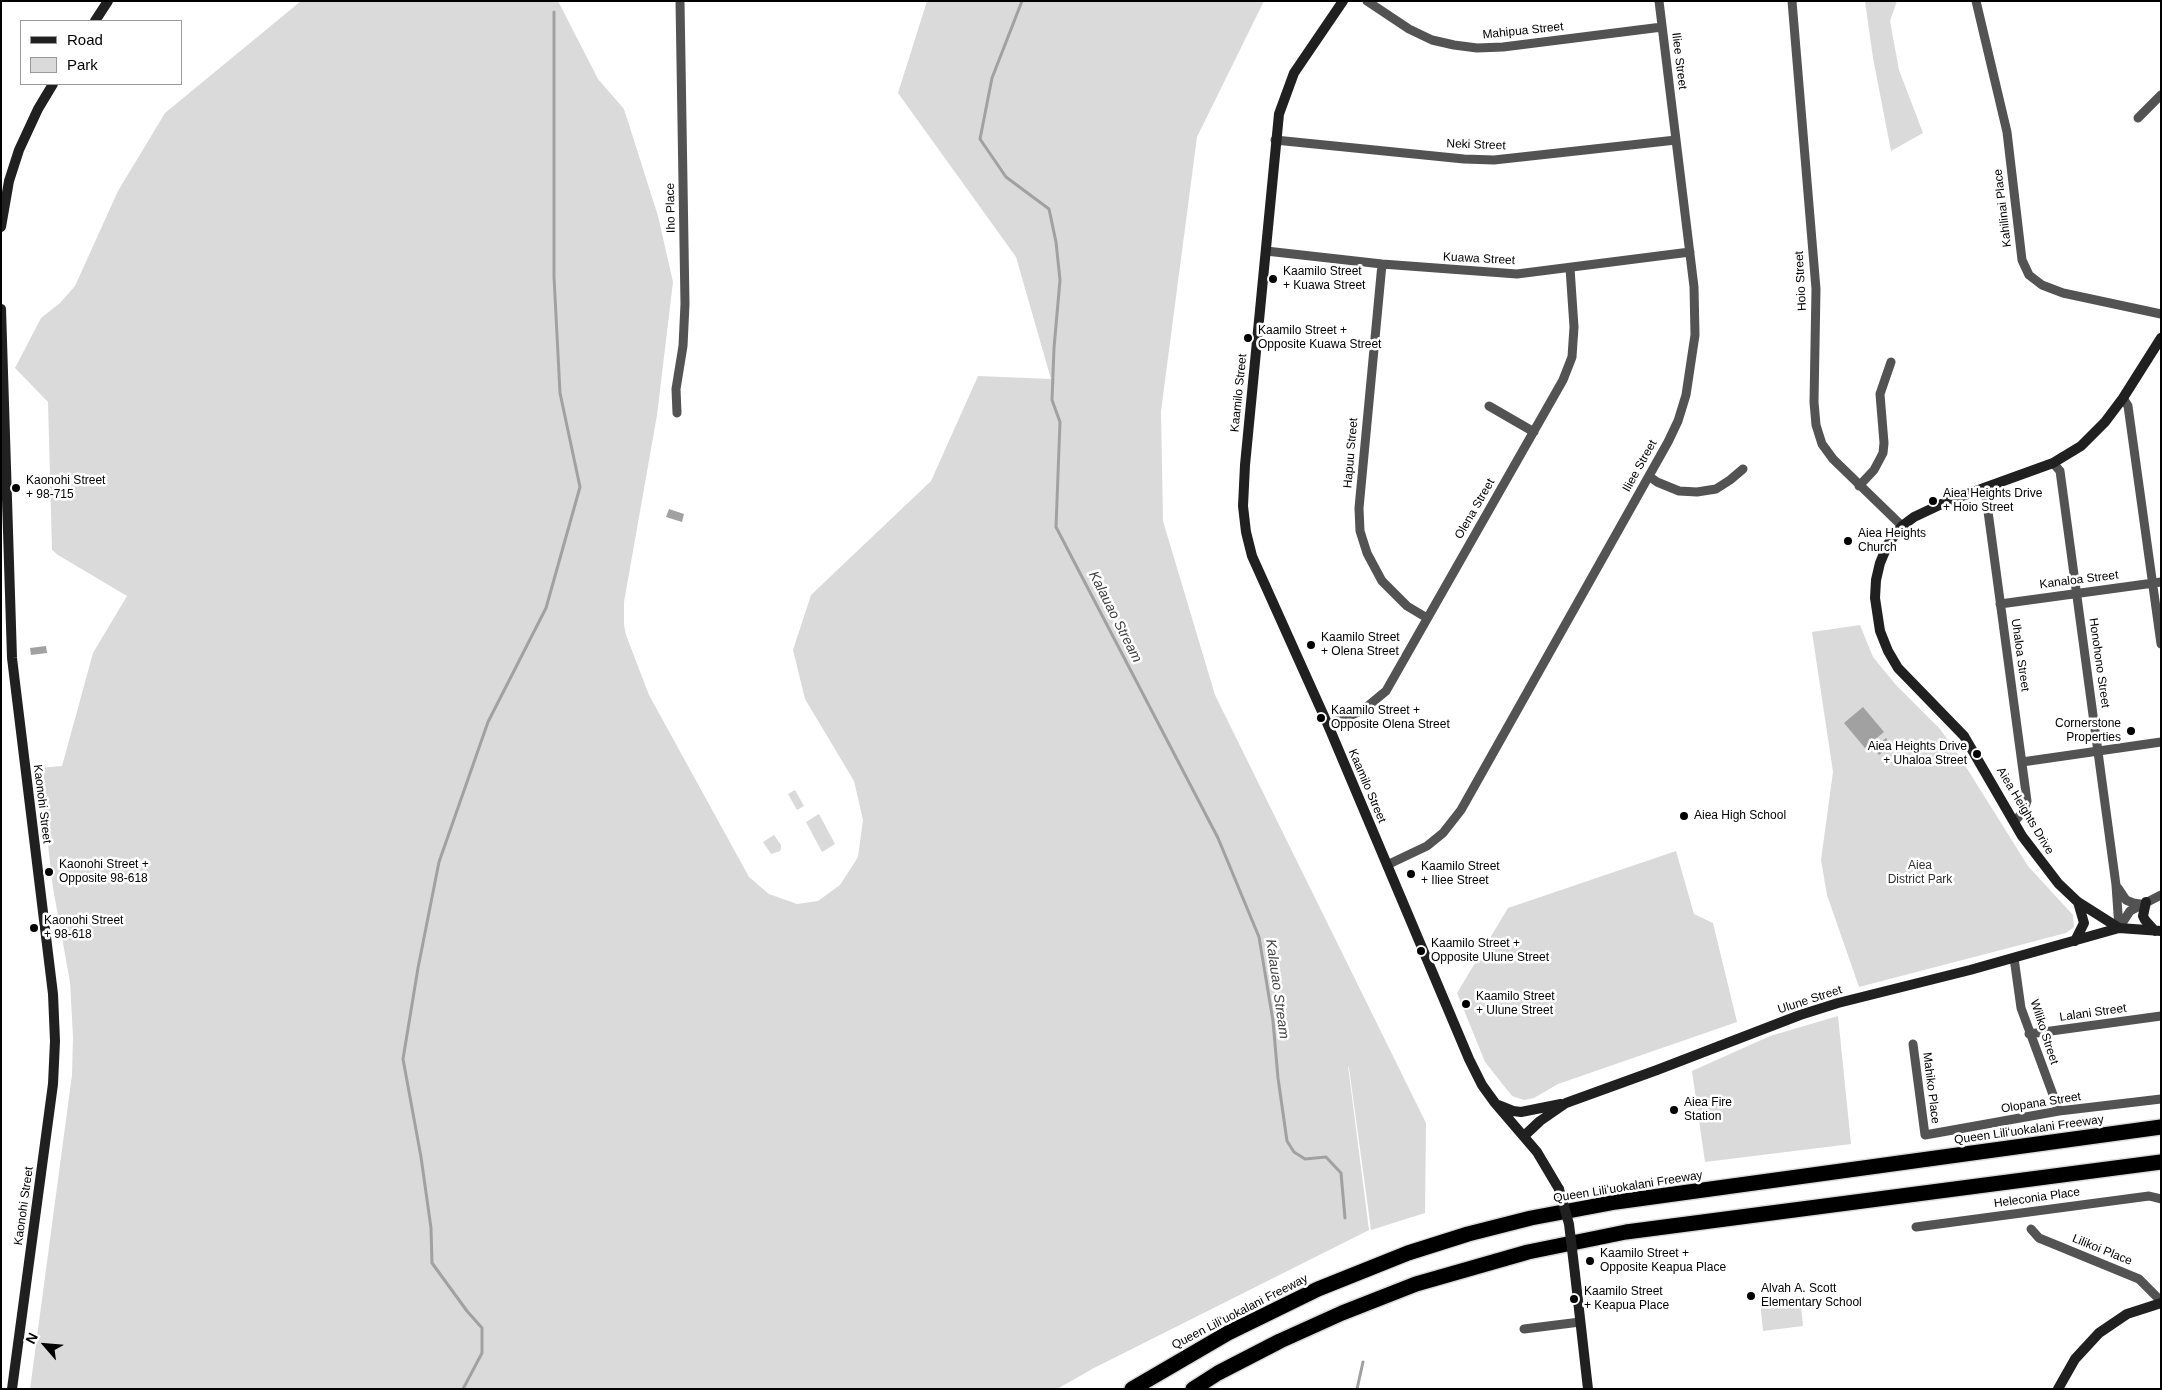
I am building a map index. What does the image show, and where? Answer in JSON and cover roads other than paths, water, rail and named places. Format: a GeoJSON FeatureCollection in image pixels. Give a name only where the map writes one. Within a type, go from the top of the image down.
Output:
{"type":"FeatureCollection","features":[{"type":"Feature","properties":{"kind":"highway","name":"Queen Liliʻuokalani Freeway"},"geometry":{"type":"LineString","coordinates":[[1132,1389],[1228,1333],[1318,1289],[1408,1253],[1513,1223],[1558,1212],[1616,1202],[2161,1127]]}},
{"type":"Feature","properties":{"kind":"highway"},"geometry":{"type":"LineString","coordinates":[[1193,1389],[1272,1345],[1342,1313],[1416,1284],[1528,1252],[1626,1232],[2161,1162]]}},
{"type":"Feature","properties":{"kind":"street"},"geometry":{"type":"LineString","coordinates":[[96,20],[108,1]]}},
{"type":"Feature","properties":{"kind":"street","name":"Iho Place"},"geometry":{"type":"LineString","coordinates":[[677,413],[676,389],[683,346],[685,304],[680,1]]}},
{"type":"Feature","properties":{"kind":"street","name":"Kaamilo Street"},"geometry":{"type":"LineString","coordinates":[[1343,1],[1294,73],[1278,114],[1245,465],[1243,506],[1246,532],[1252,556],[1328,725],[1469,1059],[1482,1085],[1545,1164],[1558,1189],[1569,1224],[1588,1389]]}},
{"type":"Feature","properties":{"kind":"street","name":"Mahipua Street"},"geometry":{"type":"LineString","coordinates":[[1367,1],[1409,30],[1432,40],[1454,46],[1476,48],[1503,47],[1662,28]]}},
{"type":"Feature","properties":{"kind":"street","name":"Iliee Street"},"geometry":{"type":"LineString","coordinates":[[1386,865],[1427,846],[1443,833],[1460,810],[1649,476],[1678,421],[1691,369],[1695,335],[1690,252],[1659,1]]}},
{"type":"Feature","properties":{"kind":"street","name":"Hoio Street"},"geometry":{"type":"LineString","coordinates":[[1792,1],[1816,289],[1814,402],[1816,425],[1822,444],[1827,451],[1859,486],[1902,526]]}},
{"type":"Feature","properties":{"kind":"street","name":"Kahilinai Place"},"geometry":{"type":"LineString","coordinates":[[1976,1],[2007,132],[2022,260],[2030,275],[2042,285],[2063,293],[2161,314]]}},
{"type":"Feature","properties":{"kind":"street"},"geometry":{"type":"LineString","coordinates":[[1,227],[9,181],[19,150],[38,109],[52,85]]}},
{"type":"Feature","properties":{"kind":"street"},"geometry":{"type":"LineString","coordinates":[[2138,118],[2161,95]]}},
{"type":"Feature","properties":{"kind":"street","name":"Neki Street"},"geometry":{"type":"LineString","coordinates":[[1275,140],[1464,159],[1494,160],[1676,140]]}},
{"type":"Feature","properties":{"kind":"street","name":"Kuawa Street"},"geometry":{"type":"LineString","coordinates":[[1266,251],[1382,264],[1517,274],[1690,252]]}},
{"type":"Feature","properties":{"kind":"street","name":"Hapuu Street"},"geometry":{"type":"LineString","coordinates":[[1382,264],[1359,508],[1360,531],[1367,553],[1382,581],[1407,606],[1427,618]]}},
{"type":"Feature","properties":{"kind":"street","name":"Olena Street"},"geometry":{"type":"LineString","coordinates":[[1328,725],[1364,710],[1386,691],[1563,380],[1572,357],[1574,327],[1570,268]]}},
{"type":"Feature","properties":{"kind":"street","name":"Kaonohi Street"},"geometry":{"type":"LineString","coordinates":[[1,309],[12,658],[53,994],[55,1033],[53,1084],[12,1389]]}},
{"type":"Feature","properties":{"kind":"street","name":"Aiea Heights Drive"},"geometry":{"type":"LineString","coordinates":[[2158,931],[2120,928],[2078,902],[2044,867],[2014,822],[1964,736],[1898,668],[1885,645],[1877,616],[1876,580],[1888,544],[1902,526],[1914,517],[1948,501],[2053,463],[2068,455],[2094,434],[2123,398],[2161,338]]}},
{"type":"Feature","properties":{"kind":"street"},"geometry":{"type":"LineString","coordinates":[[1859,486],[1874,470],[1883,453],[1884,443],[1880,394],[1891,362]]}},
{"type":"Feature","properties":{"kind":"street"},"geometry":{"type":"LineString","coordinates":[[2123,398],[2128,406],[2157,583],[2161,644]]}},
{"type":"Feature","properties":{"kind":"street"},"geometry":{"type":"LineString","coordinates":[[1489,406],[1534,432]]}},
{"type":"Feature","properties":{"kind":"street","name":"Honohono Street"},"geometry":{"type":"LineString","coordinates":[[2053,463],[2060,471],[2116,886],[2120,928]]}},
{"type":"Feature","properties":{"kind":"street"},"geometry":{"type":"LineString","coordinates":[[1649,476],[1657,482],[1679,491],[1697,492],[1716,489],[1743,469]]}},
{"type":"Feature","properties":{"kind":"street","name":"Uhaloa Street"},"geometry":{"type":"LineString","coordinates":[[1985,489],[2027,801],[2023,812],[2014,822]]}},
{"type":"Feature","properties":{"kind":"street","name":"Kanaloa Street"},"geometry":{"type":"LineString","coordinates":[[2000,604],[2157,583]]}},
{"type":"Feature","properties":{"kind":"street"},"geometry":{"type":"LineString","coordinates":[[2022,762],[2161,742]]}},
{"type":"Feature","properties":{"kind":"street"},"geometry":{"type":"LineString","coordinates":[[2116,886],[2126,900],[2143,903]]}},
{"type":"Feature","properties":{"kind":"street"},"geometry":{"type":"LineString","coordinates":[[2120,928],[2130,911],[2161,895]]}},
{"type":"Feature","properties":{"kind":"street"},"geometry":{"type":"LineString","coordinates":[[2075,941],[2084,923],[2078,902]]}},
{"type":"Feature","properties":{"kind":"street"},"geometry":{"type":"LineString","coordinates":[[2143,903],[2143,916],[2148,925],[2158,931]]}},
{"type":"Feature","properties":{"kind":"street","name":"Ulune Street"},"geometry":{"type":"LineString","coordinates":[[1524,1136],[1566,1103],[1800,1015],[1838,1003],[2014,958],[2120,928]]}},
{"type":"Feature","properties":{"kind":"street","name":"Wiliko Street"},"geometry":{"type":"LineString","coordinates":[[2014,958],[2021,1008],[2059,1111]]}},
{"type":"Feature","properties":{"kind":"street","name":"Lalani Street"},"geometry":{"type":"LineString","coordinates":[[2029,1034],[2161,1016]]}},
{"type":"Feature","properties":{"kind":"street","name":"Mahiko Place"},"geometry":{"type":"LineString","coordinates":[[1913,1044],[1925,1135]]}},
{"type":"Feature","properties":{"kind":"street","name":"Olopana Street"},"geometry":{"type":"LineString","coordinates":[[1925,1135],[2059,1111],[2161,1099]]}},
{"type":"Feature","properties":{"kind":"street"},"geometry":{"type":"LineString","coordinates":[[1495,1103],[1513,1111],[1521,1112],[1566,1103]]}},
{"type":"Feature","properties":{"kind":"street","name":"Heleconia Place"},"geometry":{"type":"LineString","coordinates":[[1916,1227],[2149,1196],[2161,1199]]}},
{"type":"Feature","properties":{"kind":"street","name":"Lilikoi Place"},"geometry":{"type":"LineString","coordinates":[[2031,1229],[2039,1238],[2139,1279],[2161,1302]]}},
{"type":"Feature","properties":{"kind":"street"},"geometry":{"type":"LineString","coordinates":[[2058,1389],[2075,1359],[2099,1333],[2127,1314],[2161,1302]]}},
{"type":"Feature","properties":{"kind":"street"},"geometry":{"type":"LineString","coordinates":[[1524,1329],[1580,1322]]}},
{"type":"Feature","properties":{"kind":"waterway","name":"Kalauao Stream"},"geometry":{"type":"LineString","coordinates":[[1022,1],[992,78],[980,139],[1006,177],[1049,209],[1056,242],[1060,280],[1052,400],[1060,422],[1056,527],[1218,838],[1259,937],[1273,1021],[1278,1078],[1287,1141],[1294,1152],[1305,1159],[1326,1157],[1341,1173],[1345,1218]]}},
{"type":"Feature","properties":{"kind":"waterway"},"geometry":{"type":"LineString","coordinates":[[463,1389],[482,1353],[482,1328],[467,1311],[432,1263],[431,1228],[421,1157],[403,1059],[418,968],[439,862],[488,722],[546,608],[580,487],[560,393],[554,277],[554,12]]}},
{"type":"Feature","properties":{"kind":"waterway","name":"Kalauao Stream"},"geometry":{"type":"LineString","coordinates":[[1357,1389],[1363,1362]]}},
{"type":"Feature","properties":{"kind":"place","name":"Kaamilo Street + Kuawa Street"},"geometry":{"type":"Point","coordinates":[1273,279]}},
{"type":"Feature","properties":{"kind":"place","name":"Kaamilo Street + Opposite Kuawa Street"},"geometry":{"type":"Point","coordinates":[1248,338]}},
{"type":"Feature","properties":{"kind":"place","name":"Kaonohi Street + 98-715"},"geometry":{"type":"Point","coordinates":[16,488]}},
{"type":"Feature","properties":{"kind":"place","name":"Aiea Heights Drive + Hoio Street"},"geometry":{"type":"Point","coordinates":[1933,501]}},
{"type":"Feature","properties":{"kind":"place","name":"Aiea Heights Church"},"geometry":{"type":"Point","coordinates":[1848,541]}},
{"type":"Feature","properties":{"kind":"place","name":"Kaamilo Street + Olena Street"},"geometry":{"type":"Point","coordinates":[1311,645]}},
{"type":"Feature","properties":{"kind":"place","name":"Kaamilo Street + Opposite Olena Street"},"geometry":{"type":"Point","coordinates":[1321,718]}},
{"type":"Feature","properties":{"kind":"place","name":"Cornerstone Properties"},"geometry":{"type":"Point","coordinates":[2131,731]}},
{"type":"Feature","properties":{"kind":"place","name":"Aiea Heights Drive + Uhaloa Street"},"geometry":{"type":"Point","coordinates":[1977,754]}},
{"type":"Feature","properties":{"kind":"place","name":"Aiea High School"},"geometry":{"type":"Point","coordinates":[1684,816]}},
{"type":"Feature","properties":{"kind":"place","name":"Kaonohi Street + Opposite 98-618"},"geometry":{"type":"Point","coordinates":[49,872]}},
{"type":"Feature","properties":{"kind":"place","name":"Kaamilo Street + Iliee Street"},"geometry":{"type":"Point","coordinates":[1411,874]}},
{"type":"Feature","properties":{"kind":"place","name":"Kaonohi Street + 98-618"},"geometry":{"type":"Point","coordinates":[34,928]}},
{"type":"Feature","properties":{"kind":"place","name":"Kaamilo Street + Opposite Ulune Street"},"geometry":{"type":"Point","coordinates":[1421,951]}},
{"type":"Feature","properties":{"kind":"place","name":"Kaamilo Street + Ulune Street"},"geometry":{"type":"Point","coordinates":[1466,1004]}},
{"type":"Feature","properties":{"kind":"place","name":"Aiea Fire Station"},"geometry":{"type":"Point","coordinates":[1674,1110]}},
{"type":"Feature","properties":{"kind":"place","name":"Kaamilo Street + Opposite Keapua Place"},"geometry":{"type":"Point","coordinates":[1590,1261]}},
{"type":"Feature","properties":{"kind":"place","name":"Alvah A. Scott Elementary School"},"geometry":{"type":"Point","coordinates":[1751,1296]}},
{"type":"Feature","properties":{"kind":"place","name":"Kaamilo Street + Keapua Place"},"geometry":{"type":"Point","coordinates":[1574,1299]}},
{"type":"Feature","properties":{"kind":"park label","name":"Aiea District Park"},"geometry":{"type":"Point","coordinates":[1920,873]}}]}
